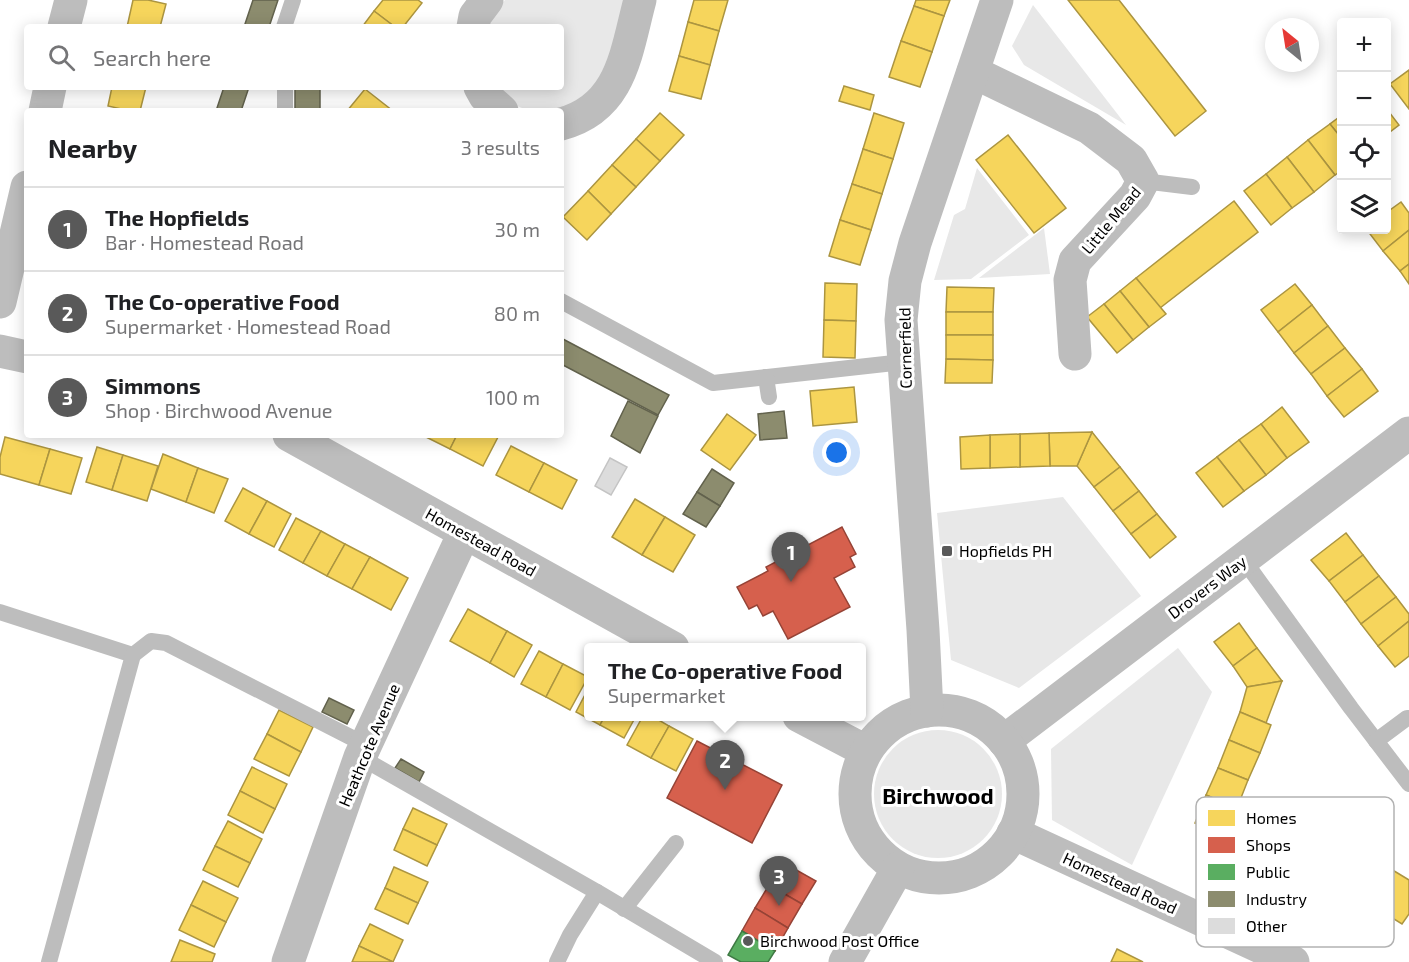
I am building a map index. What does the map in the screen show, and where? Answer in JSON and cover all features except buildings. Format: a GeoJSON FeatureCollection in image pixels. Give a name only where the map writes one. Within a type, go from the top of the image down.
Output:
{"type":"FeatureCollection","features":[{"type":"Feature","properties":{"kind":"street"},"geometry":{"type":"LineString","coordinates":[[65,24],[71,0]]}},
{"type":"Feature","properties":{"kind":"street"},"geometry":{"type":"LineString","coordinates":[[474,24],[476,16],[487,0]]}},
{"type":"Feature","properties":{"kind":"street"},"geometry":{"type":"LineString","coordinates":[[564,123],[589,113],[609,93],[620,73],[640,0]]}},
{"type":"Feature","properties":{"kind":"street","name":"Cornerfield"},"geometry":{"type":"LineString","coordinates":[[927,711],[901,320],[905,281],[915,243],[998,0]]}},
{"type":"Feature","properties":{"kind":"street","name":"Little Mead"},"geometry":{"type":"LineString","coordinates":[[973,72],[1089,128],[1131,160],[1143,181],[1135,196],[1075,261],[1070,280],[1075,354]]}},
{"type":"Feature","properties":{"kind":"street"},"geometry":{"type":"LineString","coordinates":[[46,108],[49,90]]}},
{"type":"Feature","properties":{"kind":"street"},"geometry":{"type":"LineString","coordinates":[[482,90],[499,108]]}},
{"type":"Feature","properties":{"kind":"street"},"geometry":{"type":"LineString","coordinates":[[0,302],[24,200]]}},
{"type":"Feature","properties":{"kind":"street"},"geometry":{"type":"LineString","coordinates":[[0,351],[24,356]]}},
{"type":"Feature","properties":{"kind":"street","name":"Drovers Way"},"geometry":{"type":"LineString","coordinates":[[1004,741],[1409,433]]}},
{"type":"Feature","properties":{"kind":"street","name":"Homestead Road"},"geometry":{"type":"LineString","coordinates":[[295,438],[664,643]]}},
{"type":"Feature","properties":{"kind":"street","name":"Heathcote Avenue"},"geometry":{"type":"LineString","coordinates":[[288,962],[363,751],[464,533]]}},
{"type":"Feature","properties":{"kind":"street"},"geometry":{"type":"LineString","coordinates":[[927,711],[956,711],[983,722],[1004,741],[1017,762],[1023,786],[1022,810],[1013,833],[997,854],[975,870],[950,877],[923,877],[898,868],[877,851],[862,829],[855,803],[856,776],[866,751],[892,724],[927,711]]}},
{"type":"Feature","properties":{"kind":"street"},"geometry":{"type":"LineString","coordinates":[[807,721],[866,751]]}},
{"type":"Feature","properties":{"kind":"street","name":"Homestead Road"},"geometry":{"type":"LineString","coordinates":[[1013,833],[1196,917]]}},
{"type":"Feature","properties":{"kind":"street"},"geometry":{"type":"LineString","coordinates":[[846,962],[898,868]]}},
{"type":"Feature","properties":{"kind":"street","name":"Homestead Road"},"geometry":{"type":"LineString","coordinates":[[1260,947],[1293,962]]}},
{"type":"Feature","properties":{"kind":"lane"},"geometry":{"type":"LineString","coordinates":[[285,24],[293,0]]}},
{"type":"Feature","properties":{"kind":"lane"},"geometry":{"type":"LineString","coordinates":[[285,90],[285,108]]}},
{"type":"Feature","properties":{"kind":"lane"},"geometry":{"type":"LineString","coordinates":[[1143,181],[1192,186]]}},
{"type":"Feature","properties":{"kind":"lane"},"geometry":{"type":"LineString","coordinates":[[564,304],[713,383],[903,362]]}},
{"type":"Feature","properties":{"kind":"lane"},"geometry":{"type":"LineString","coordinates":[[766,377],[769,397]]}},
{"type":"Feature","properties":{"kind":"lane"},"geometry":{"type":"LineString","coordinates":[[1243,559],[1409,784]]}},
{"type":"Feature","properties":{"kind":"lane"},"geometry":{"type":"LineString","coordinates":[[0,612],[133,655]]}},
{"type":"Feature","properties":{"kind":"lane"},"geometry":{"type":"LineString","coordinates":[[49,962],[133,655],[151,641],[166,643],[363,751],[715,962]]}},
{"type":"Feature","properties":{"kind":"lane"},"geometry":{"type":"LineString","coordinates":[[1376,741],[1409,718]]}},
{"type":"Feature","properties":{"kind":"lane"},"geometry":{"type":"LineString","coordinates":[[624,909],[676,843]]}},
{"type":"Feature","properties":{"kind":"lane"},"geometry":{"type":"LineString","coordinates":[[557,962],[570,935],[597,892]]}},
{"type":"Feature","properties":{"kind":"shaded area"},"geometry":{"type":"Polygon","coordinates":[[[505,0],[626,0],[607,79],[564,109],[522,108],[496,90],[564,90],[564,24],[488,24],[493,13],[505,0]]]}},
{"type":"Feature","properties":{"kind":"shaded area"},"geometry":{"type":"Polygon","coordinates":[[[1033,5],[1126,125],[1024,65],[1012,46],[1033,5]]]}},
{"type":"Feature","properties":{"kind":"shaded area"},"geometry":{"type":"Polygon","coordinates":[[[977,168],[1029,235],[971,279],[934,280],[954,215],[965,209],[977,168]]]}},
{"type":"Feature","properties":{"kind":"shaded area"},"geometry":{"type":"Polygon","coordinates":[[[1044,228],[1050,274],[979,278],[1044,228]]]}},
{"type":"Feature","properties":{"kind":"shaded area"},"geometry":{"type":"Polygon","coordinates":[[[1063,497],[1141,596],[1019,688],[951,660],[937,513],[1063,497]]]}},
{"type":"Feature","properties":{"kind":"shaded area"},"geometry":{"type":"Polygon","coordinates":[[[1178,648],[1212,692],[1132,865],[1052,820],[1051,749],[1178,648]]]}},
{"type":"Feature","properties":{"kind":"shaded area"},"geometry":{"type":"Polygon","coordinates":[[[938,730],[962,735],[983,749],[997,770],[1002,794],[997,818],[983,839],[962,853],[938,858],[914,853],[893,839],[879,818],[874,794],[879,770],[893,749],[914,735],[938,730]]]}},
{"type":"Feature","properties":{"kind":"place","name":"Hopfields PH"},"geometry":{"type":"Point","coordinates":[947,551]}},
{"type":"Feature","properties":{"kind":"place","name":"The Hopfields"},"geometry":{"type":"Point","coordinates":[791,582]}},
{"type":"Feature","properties":{"kind":"place","name":"The Co-operative Food"},"geometry":{"type":"Point","coordinates":[725,790]}},
{"type":"Feature","properties":{"kind":"place","name":"Simmons"},"geometry":{"type":"Point","coordinates":[779,906]}},
{"type":"Feature","properties":{"kind":"place","name":"Birchwood Post Office"},"geometry":{"type":"Point","coordinates":[748,941]}},
{"type":"Feature","properties":{"kind":"district","name":"Birchwood"},"geometry":{"type":"Point","coordinates":[938,796]}}]}
